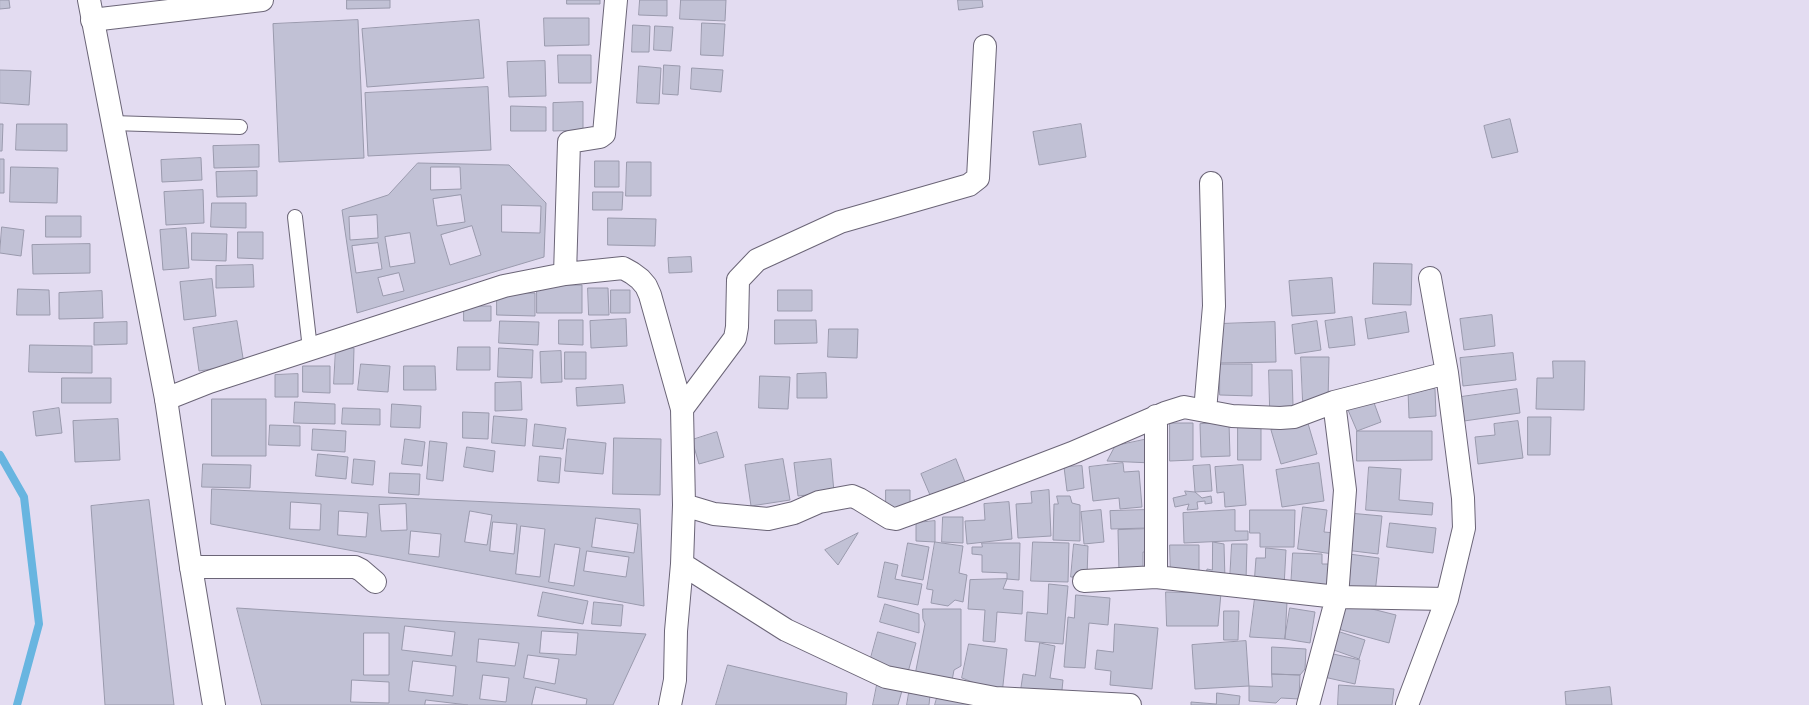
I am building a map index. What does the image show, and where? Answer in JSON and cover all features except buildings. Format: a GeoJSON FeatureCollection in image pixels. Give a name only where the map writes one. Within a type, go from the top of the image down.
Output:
{"type":"FeatureCollection","features":[{"type":"Feature","properties":{"kind":"street"},"geometry":{"type":"LineString","coordinates":[[214,705],[191,567],[166,399],[91,10],[262,0]]}},
{"type":"Feature","properties":{"kind":"street"},"geometry":{"type":"LineString","coordinates":[[564,274],[569,142],[600,137],[604,134],[616,0]]}},
{"type":"Feature","properties":{"kind":"street"},"geometry":{"type":"LineString","coordinates":[[682,409],[734,338],[737,327],[738,280],[757,260],[840,222],[970,185],[978,178],[985,46]]}},
{"type":"Feature","properties":{"kind":"street"},"geometry":{"type":"LineString","coordinates":[[1205,411],[1214,306],[1212,183]]}},
{"type":"Feature","properties":{"kind":"street"},"geometry":{"type":"LineString","coordinates":[[166,399],[209,382],[504,286],[564,274],[623,268],[632,273],[646,286],[650,295],[682,409],[684,505],[682,564],[676,631],[675,680],[670,705]]}},
{"type":"Feature","properties":{"kind":"street"},"geometry":{"type":"LineString","coordinates":[[1407,705],[1447,599],[1464,528],[1463,498],[1447,373],[1430,278]]}},
{"type":"Feature","properties":{"kind":"street"},"geometry":{"type":"LineString","coordinates":[[684,505],[714,514],[768,519],[794,513],[819,502],[852,496],[890,518],[896,519],[1072,453],[1156,416],[1184,407],[1232,416],[1255,418],[1294,417],[1334,402],[1447,373]]}},
{"type":"Feature","properties":{"kind":"street"},"geometry":{"type":"LineString","coordinates":[[1308,705],[1337,597],[1345,490],[1334,402]]}},
{"type":"Feature","properties":{"kind":"street"},"geometry":{"type":"LineString","coordinates":[[1156,416],[1156,577]]}},
{"type":"Feature","properties":{"kind":"street"},"geometry":{"type":"LineString","coordinates":[[682,564],[786,630],[886,677],[995,698],[1130,705]]}},
{"type":"Feature","properties":{"kind":"street"},"geometry":{"type":"LineString","coordinates":[[191,567],[355,568],[361,570],[375,582]]}},
{"type":"Feature","properties":{"kind":"street"},"geometry":{"type":"LineString","coordinates":[[1084,581],[1156,577],[1337,597],[1447,599]]}},
{"type":"Feature","properties":{"kind":"lane"},"geometry":{"type":"LineString","coordinates":[[112,123],[240,127]]}},
{"type":"Feature","properties":{"kind":"lane"},"geometry":{"type":"LineString","coordinates":[[295,217],[310,349]]}},
{"type":"Feature","properties":{"kind":"waterway"},"geometry":{"type":"LineString","coordinates":[[0,455],[24,497],[39,624],[17,705]]}}]}
